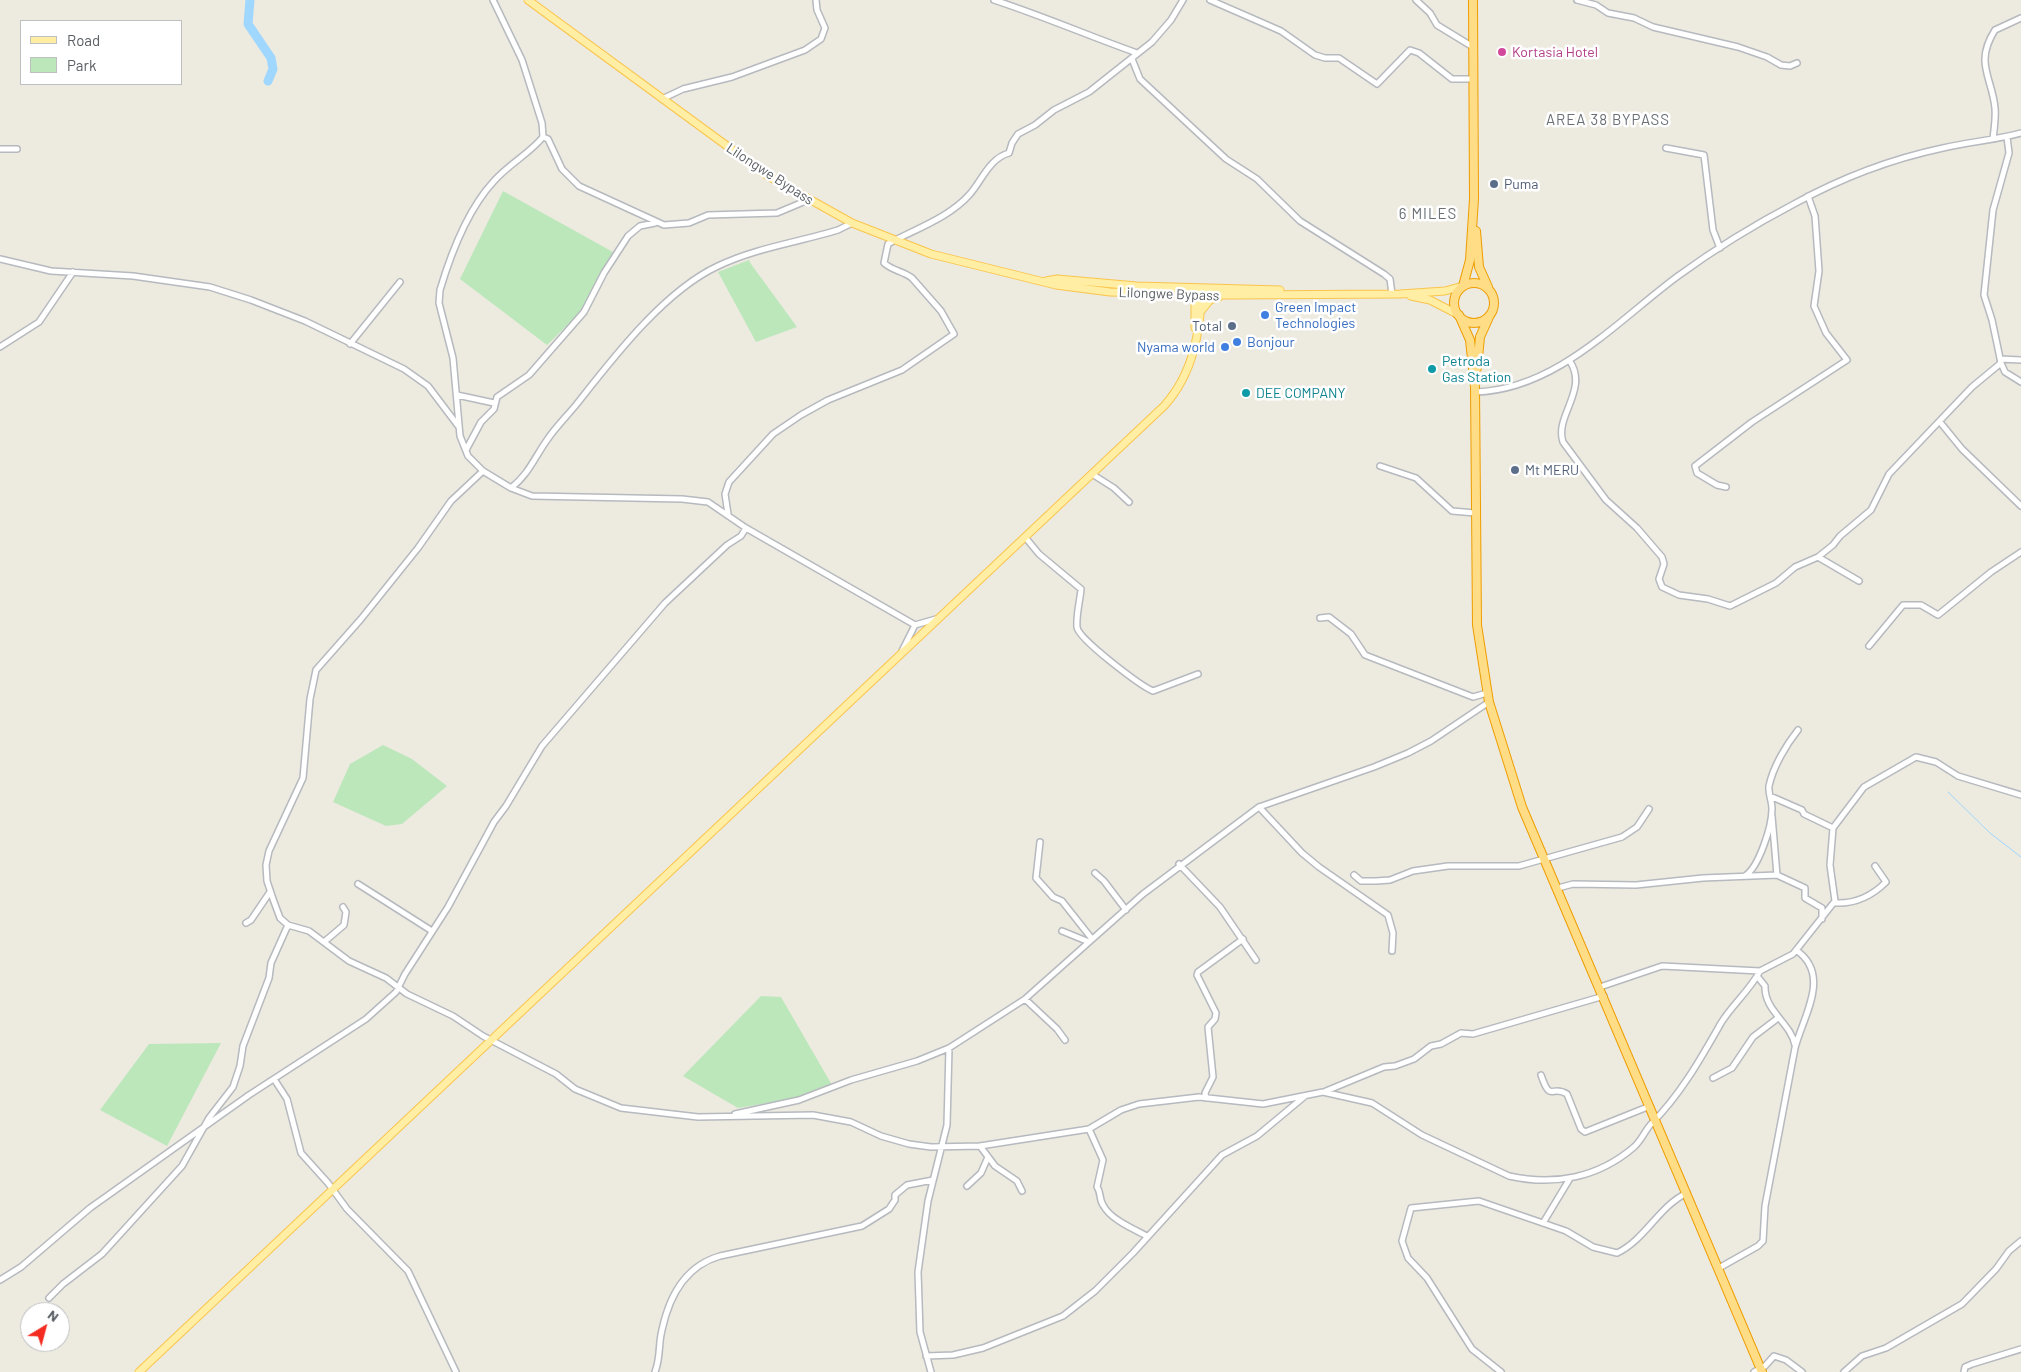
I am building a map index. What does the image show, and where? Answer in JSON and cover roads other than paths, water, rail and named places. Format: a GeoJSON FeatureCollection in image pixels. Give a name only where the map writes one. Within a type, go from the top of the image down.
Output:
{"type":"FeatureCollection","features":[{"type":"Feature","properties":{"kind":"highway"},"geometry":{"type":"LineString","coordinates":[[1475,0],[1473,47],[1474,199],[1479,267],[1494,304],[1480,337],[1475,390],[1476,625],[1488,698],[1509,773],[1719,1268],[1759,1371]]}},
{"type":"Feature","properties":{"kind":"highway"},"geometry":{"type":"LineString","coordinates":[[1474,199],[1470,260],[1463,286],[1456,294],[1454,302],[1470,340],[1475,390]]}},
{"type":"Feature","properties":{"kind":"highway"},"geometry":{"type":"LineString","coordinates":[[1463,286],[1478,283],[1490,291]]}},
{"type":"Feature","properties":{"kind":"highway"},"geometry":{"type":"LineString","coordinates":[[1459,315],[1464,320],[1474,322],[1481,322],[1490,316]]}},
{"type":"Feature","properties":{"kind":"main road","name":"Lilongwe Bypass"},"geometry":{"type":"LineString","coordinates":[[528,0],[761,171],[808,200],[852,223],[895,241],[968,265],[1046,281],[1056,286],[1084,290],[1175,295],[1198,292],[1273,290],[1293,293]]}},
{"type":"Feature","properties":{"kind":"main road","name":"Lilongwe Bypass"},"geometry":{"type":"LineString","coordinates":[[1046,281],[1057,279],[1232,295],[1293,293],[1400,294],[1445,291],[1463,286]]}},
{"type":"Feature","properties":{"kind":"main road"},"geometry":{"type":"LineString","coordinates":[[139,1372],[1173,396],[1184,378],[1195,348],[1198,292]]}},
{"type":"Feature","properties":{"kind":"main road","name":"Lilongwe Bypass"},"geometry":{"type":"LineString","coordinates":[[1400,294],[1430,300],[1459,315]]}},
{"type":"Feature","properties":{"kind":"main road"},"geometry":{"type":"LineString","coordinates":[[1175,295],[1186,299],[1197,312]]}},
{"type":"Feature","properties":{"kind":"main road"},"geometry":{"type":"LineString","coordinates":[[1197,312],[1210,300],[1232,295]]}},
{"type":"Feature","properties":{"kind":"street"},"geometry":{"type":"LineString","coordinates":[[492,0],[522,60],[542,123],[543,137],[495,180],[479,199],[443,279],[439,303],[451,342],[459,427],[466,450],[483,471],[511,488],[532,496],[549,498],[619,497],[708,502],[746,528],[915,625],[939,618]]}},
{"type":"Feature","properties":{"kind":"street"},"geometry":{"type":"LineString","coordinates":[[661,99],[683,89],[732,77],[813,46],[822,40],[825,28],[817,10],[816,0]]}},
{"type":"Feature","properties":{"kind":"street"},"geometry":{"type":"LineString","coordinates":[[994,0],[1062,25],[1071,26],[1137,53]]}},
{"type":"Feature","properties":{"kind":"street"},"geometry":{"type":"LineString","coordinates":[[728,514],[725,494],[729,482],[774,434],[801,415],[828,400],[902,370],[954,334],[941,311],[918,283],[907,274],[890,269],[884,263],[888,244],[952,208],[970,194],[998,157],[1008,153],[1018,134],[1035,125],[1054,110],[1089,92],[1132,59],[1160,34],[1183,0]]}},
{"type":"Feature","properties":{"kind":"street"},"geometry":{"type":"LineString","coordinates":[[1210,0],[1281,32],[1315,55],[1325,58],[1339,58],[1377,84],[1410,50],[1419,52],[1452,79],[1473,79]]}},
{"type":"Feature","properties":{"kind":"street"},"geometry":{"type":"LineString","coordinates":[[1416,0],[1430,13],[1437,25],[1473,47]]}},
{"type":"Feature","properties":{"kind":"street"},"geometry":{"type":"LineString","coordinates":[[1577,0],[1601,4],[1608,14],[1634,18],[1653,27],[1738,47],[1767,57],[1782,65],[1790,66],[1797,63]]}},
{"type":"Feature","properties":{"kind":"street"},"geometry":{"type":"LineString","coordinates":[[1993,139],[1996,111],[1986,73],[1986,51],[1995,30],[2021,18]]}},
{"type":"Feature","properties":{"kind":"street"},"geometry":{"type":"LineString","coordinates":[[1132,59],[1140,79],[1226,159],[1257,180],[1300,220],[1384,274],[1390,279],[1392,294]]}},
{"type":"Feature","properties":{"kind":"street"},"geometry":{"type":"LineString","coordinates":[[1475,390],[1493,392],[1534,377],[1569,360],[1678,277],[1720,248],[1808,196],[1858,174],[1919,153],[2021,133]]}},
{"type":"Feature","properties":{"kind":"street"},"geometry":{"type":"LineString","coordinates":[[543,137],[548,139],[565,173],[579,186],[655,223],[674,226],[689,224],[708,215],[777,213],[808,200]]}},
{"type":"Feature","properties":{"kind":"street"},"geometry":{"type":"LineString","coordinates":[[2007,137],[2009,153],[1993,210],[1984,295],[2005,372],[2021,382]]}},
{"type":"Feature","properties":{"kind":"street"},"geometry":{"type":"LineString","coordinates":[[1666,148],[1704,155],[1709,207],[1713,230],[1720,248]]}},
{"type":"Feature","properties":{"kind":"street"},"geometry":{"type":"LineString","coordinates":[[0,149],[17,149]]}},
{"type":"Feature","properties":{"kind":"street"},"geometry":{"type":"LineString","coordinates":[[1726,487],[1717,485],[1697,473],[1695,466],[1752,422],[1846,360],[1826,333],[1814,306],[1819,271],[1815,216],[1808,196]]}},
{"type":"Feature","properties":{"kind":"street"},"geometry":{"type":"LineString","coordinates":[[466,450],[481,422],[494,409],[494,403],[504,391],[529,375],[584,312],[604,273],[628,236],[640,226],[655,223]]}},
{"type":"Feature","properties":{"kind":"street"},"geometry":{"type":"LineString","coordinates":[[511,488],[522,480],[547,440],[603,370],[654,314],[681,288],[697,276],[732,260],[838,230],[852,223]]}},
{"type":"Feature","properties":{"kind":"street"},"geometry":{"type":"LineString","coordinates":[[0,259],[51,271],[142,277],[210,287],[305,321],[404,369],[418,378],[436,395],[459,427]]}},
{"type":"Feature","properties":{"kind":"street"},"geometry":{"type":"LineString","coordinates":[[0,347],[39,322],[73,272]]}},
{"type":"Feature","properties":{"kind":"street"},"geometry":{"type":"LineString","coordinates":[[350,344],[400,282]]}},
{"type":"Feature","properties":{"kind":"street"},"geometry":{"type":"LineString","coordinates":[[1569,360],[1575,370],[1575,379],[1573,398],[1562,427],[1561,436],[1563,442],[1606,500],[1638,528],[1662,557],[1664,564],[1658,579],[1664,590],[1678,595],[1708,599],[1725,605],[1734,605],[1776,583],[1800,565],[1818,557],[1871,510],[1889,474],[1972,388],[2001,361],[2021,360]]}},
{"type":"Feature","properties":{"kind":"street"},"geometry":{"type":"LineString","coordinates":[[457,395],[494,403]]}},
{"type":"Feature","properties":{"kind":"street"},"geometry":{"type":"LineString","coordinates":[[1940,422],[1962,449],[2021,506]]}},
{"type":"Feature","properties":{"kind":"street"},"geometry":{"type":"LineString","coordinates":[[1380,466],[1416,478],[1452,511],[1475,513]]}},
{"type":"Feature","properties":{"kind":"street"},"geometry":{"type":"LineString","coordinates":[[483,471],[451,501],[418,548],[361,619],[316,670],[310,699],[303,780],[267,857],[267,881],[280,918],[288,924],[309,931],[349,962],[372,971],[491,1040],[556,1074],[579,1092],[611,1105],[650,1113],[698,1117],[812,1115],[852,1122],[881,1136],[909,1144],[941,1147],[980,1146],[1089,1129],[1132,1106],[1190,1098],[1262,1104],[1323,1092],[1384,1067],[1414,1059],[1431,1046],[1441,1044],[1461,1033],[1474,1034],[1604,996]]}},
{"type":"Feature","properties":{"kind":"street"},"geometry":{"type":"LineString","coordinates":[[1092,474],[1109,484],[1129,502]]}},
{"type":"Feature","properties":{"kind":"street"},"geometry":{"type":"LineString","coordinates":[[0,1280],[21,1267],[90,1208],[204,1126],[366,1019],[400,988],[404,974],[448,907],[494,822],[506,806],[542,746],[665,603],[720,551],[740,536],[746,528]]}},
{"type":"Feature","properties":{"kind":"street"},"geometry":{"type":"LineString","coordinates":[[1025,537],[1040,554],[1081,589],[1077,627],[1083,638],[1101,653],[1153,691],[1198,674]]}},
{"type":"Feature","properties":{"kind":"street"},"geometry":{"type":"LineString","coordinates":[[1869,646],[1904,605],[1921,605],[1938,615],[1991,572],[2021,552]]}},
{"type":"Feature","properties":{"kind":"street"},"geometry":{"type":"LineString","coordinates":[[1818,557],[1858,581]]}},
{"type":"Feature","properties":{"kind":"street"},"geometry":{"type":"LineString","coordinates":[[1320,618],[1329,617],[1350,634],[1366,655],[1473,697],[1488,698]]}},
{"type":"Feature","properties":{"kind":"street"},"geometry":{"type":"LineString","coordinates":[[900,655],[915,625]]}},
{"type":"Feature","properties":{"kind":"street"},"geometry":{"type":"LineString","coordinates":[[732,1115],[746,1110],[799,1100],[852,1080],[917,1061],[948,1048],[1025,999],[1090,940],[1179,864],[1259,807],[1402,756],[1431,741],[1488,698]]}},
{"type":"Feature","properties":{"kind":"street"},"geometry":{"type":"LineString","coordinates":[[1777,875],[1770,785],[1779,761],[1798,730]]}},
{"type":"Feature","properties":{"kind":"street"},"geometry":{"type":"LineString","coordinates":[[1835,903],[1830,865],[1833,828],[1864,787],[1916,757],[1936,762],[1958,776],[2021,795]]}},
{"type":"Feature","properties":{"kind":"street"},"geometry":{"type":"LineString","coordinates":[[1770,796],[1802,810],[1804,814],[1833,828]]}},
{"type":"Feature","properties":{"kind":"street"},"geometry":{"type":"LineString","coordinates":[[1259,807],[1308,858],[1388,915],[1393,933],[1392,951]]}},
{"type":"Feature","properties":{"kind":"street"},"geometry":{"type":"LineString","coordinates":[[1354,875],[1362,881],[1376,881],[1390,880],[1413,872],[1448,866],[1519,866],[1631,833],[1649,809]]}},
{"type":"Feature","properties":{"kind":"street"},"geometry":{"type":"LineString","coordinates":[[1744,876],[1750,873],[1758,858],[1765,840],[1772,809]]}},
{"type":"Feature","properties":{"kind":"street"},"geometry":{"type":"LineString","coordinates":[[1040,842],[1036,878],[1052,898],[1062,901],[1090,940]]}},
{"type":"Feature","properties":{"kind":"street"},"geometry":{"type":"LineString","coordinates":[[1179,864],[1220,907],[1228,923],[1243,939],[1256,960]]}},
{"type":"Feature","properties":{"kind":"street"},"geometry":{"type":"LineString","coordinates":[[1323,1092],[1372,1103],[1422,1135],[1509,1176],[1524,1180],[1568,1180],[1605,1166],[1624,1155],[1639,1141],[1689,1078],[1722,1022],[1758,974],[1793,954],[1835,903],[1857,900],[1886,882],[1874,866]]}},
{"type":"Feature","properties":{"kind":"street"},"geometry":{"type":"LineString","coordinates":[[1095,873],[1104,881],[1126,910]]}},
{"type":"Feature","properties":{"kind":"street"},"geometry":{"type":"LineString","coordinates":[[1558,888],[1573,884],[1636,885],[1703,878],[1777,875],[1805,888],[1805,898],[1822,908],[1822,920]]}},
{"type":"Feature","properties":{"kind":"street"},"geometry":{"type":"LineString","coordinates":[[358,884],[432,931]]}},
{"type":"Feature","properties":{"kind":"street"},"geometry":{"type":"LineString","coordinates":[[246,923],[251,920],[270,892]]}},
{"type":"Feature","properties":{"kind":"street"},"geometry":{"type":"LineString","coordinates":[[324,942],[344,925],[346,912],[343,907]]}},
{"type":"Feature","properties":{"kind":"street"},"geometry":{"type":"LineString","coordinates":[[49,1298],[63,1284],[102,1254],[182,1166],[193,1150],[204,1126],[232,1087],[240,1066],[243,1046],[257,1012],[272,963],[288,924]]}},
{"type":"Feature","properties":{"kind":"street"},"geometry":{"type":"LineString","coordinates":[[1062,931],[1090,940]]}},
{"type":"Feature","properties":{"kind":"street"},"geometry":{"type":"LineString","coordinates":[[1206,1098],[1205,1093],[1213,1077],[1208,1027],[1215,1019],[1216,1013],[1197,975],[1198,972],[1243,939]]}},
{"type":"Feature","properties":{"kind":"street"},"geometry":{"type":"LineString","coordinates":[[1719,1268],[1758,1246],[1763,1241],[1765,1206],[1795,1048],[1811,1004],[1814,976],[1810,962],[1796,950]]}},
{"type":"Feature","properties":{"kind":"street"},"geometry":{"type":"LineString","coordinates":[[1600,988],[1662,966],[1758,974]]}},
{"type":"Feature","properties":{"kind":"street"},"geometry":{"type":"LineString","coordinates":[[1758,974],[1765,986],[1767,998],[1778,1018],[1792,1033],[1795,1048]]}},
{"type":"Feature","properties":{"kind":"street"},"geometry":{"type":"LineString","coordinates":[[1025,999],[1058,1029],[1065,1040]]}},
{"type":"Feature","properties":{"kind":"street"},"geometry":{"type":"LineString","coordinates":[[1713,1078],[1732,1068],[1753,1037],[1778,1018]]}},
{"type":"Feature","properties":{"kind":"street"},"geometry":{"type":"LineString","coordinates":[[931,1372],[919,1324],[918,1272],[933,1180],[947,1125],[948,1048]]}},
{"type":"Feature","properties":{"kind":"street"},"geometry":{"type":"LineString","coordinates":[[1541,1075],[1546,1090],[1567,1094],[1580,1129],[1585,1132],[1650,1106]]}},
{"type":"Feature","properties":{"kind":"street"},"geometry":{"type":"LineString","coordinates":[[274,1079],[286,1099],[301,1153],[347,1209],[408,1271],[456,1372]]}},
{"type":"Feature","properties":{"kind":"street"},"geometry":{"type":"LineString","coordinates":[[926,1356],[953,1355],[983,1348],[1063,1316],[1102,1284],[1222,1155],[1258,1136],[1305,1096]]}},
{"type":"Feature","properties":{"kind":"street"},"geometry":{"type":"LineString","coordinates":[[1089,1129],[1103,1160],[1097,1187],[1107,1214],[1147,1236]]}},
{"type":"Feature","properties":{"kind":"street"},"geometry":{"type":"LineString","coordinates":[[980,1146],[995,1166],[1017,1181],[1022,1191]]}},
{"type":"Feature","properties":{"kind":"street"},"geometry":{"type":"LineString","coordinates":[[967,1186],[981,1173],[988,1157]]}},
{"type":"Feature","properties":{"kind":"street"},"geometry":{"type":"LineString","coordinates":[[655,1372],[660,1357],[662,1330],[676,1288],[698,1267],[720,1256],[862,1226],[889,1209],[895,1200],[895,1195],[907,1185],[933,1180]]}},
{"type":"Feature","properties":{"kind":"street"},"geometry":{"type":"LineString","coordinates":[[1543,1223],[1568,1180]]}},
{"type":"Feature","properties":{"kind":"street"},"geometry":{"type":"LineString","coordinates":[[1500,1372],[1472,1350],[1427,1278],[1408,1258],[1402,1241],[1411,1208],[1479,1201],[1575,1235],[1593,1247],[1617,1252],[1650,1226],[1675,1198],[1687,1193]]}},
{"type":"Feature","properties":{"kind":"street"},"geometry":{"type":"LineString","coordinates":[[1844,1372],[1862,1356],[1886,1348],[1962,1304],[1996,1269],[2009,1251],[2021,1241]]}},
{"type":"Feature","properties":{"kind":"street"},"geometry":{"type":"LineString","coordinates":[[1964,1372],[1965,1367],[1972,1364],[2021,1350]]}},
{"type":"Feature","properties":{"kind":"street"},"geometry":{"type":"LineString","coordinates":[[1759,1371],[1774,1356],[1786,1360],[1802,1372]]}},
{"type":"Feature","properties":{"kind":"waterway"},"geometry":{"type":"LineString","coordinates":[[250,0],[248,24],[271,58],[273,69],[268,81]]}},
{"type":"Feature","properties":{"kind":"waterway"},"geometry":{"type":"LineString","coordinates":[[1948,792],[1990,833],[2021,857]]}},
{"type":"Feature","properties":{"kind":"place","name":"Kortasia Hotel"},"geometry":{"type":"Point","coordinates":[1502,52]}},
{"type":"Feature","properties":{"kind":"place","name":"Puma"},"geometry":{"type":"Point","coordinates":[1494,184]}},
{"type":"Feature","properties":{"kind":"place","name":"Green Impact Technologies"},"geometry":{"type":"Point","coordinates":[1265,315]}},
{"type":"Feature","properties":{"kind":"place","name":"Total"},"geometry":{"type":"Point","coordinates":[1232,326]}},
{"type":"Feature","properties":{"kind":"place","name":"Bonjour"},"geometry":{"type":"Point","coordinates":[1237,342]}},
{"type":"Feature","properties":{"kind":"place","name":"Nyama world"},"geometry":{"type":"Point","coordinates":[1225,347]}},
{"type":"Feature","properties":{"kind":"place","name":"Petroda Gas Station"},"geometry":{"type":"Point","coordinates":[1432,369]}},
{"type":"Feature","properties":{"kind":"place","name":"DEE COMPANY"},"geometry":{"type":"Point","coordinates":[1246,393]}},
{"type":"Feature","properties":{"kind":"place","name":"Mt MERU"},"geometry":{"type":"Point","coordinates":[1515,470]}},
{"type":"Feature","properties":{"kind":"district","name":"AREA 38 BYPASS"},"geometry":{"type":"Point","coordinates":[1608,120]}},
{"type":"Feature","properties":{"kind":"district","name":"6 MILES"},"geometry":{"type":"Point","coordinates":[1428,214]}}]}
